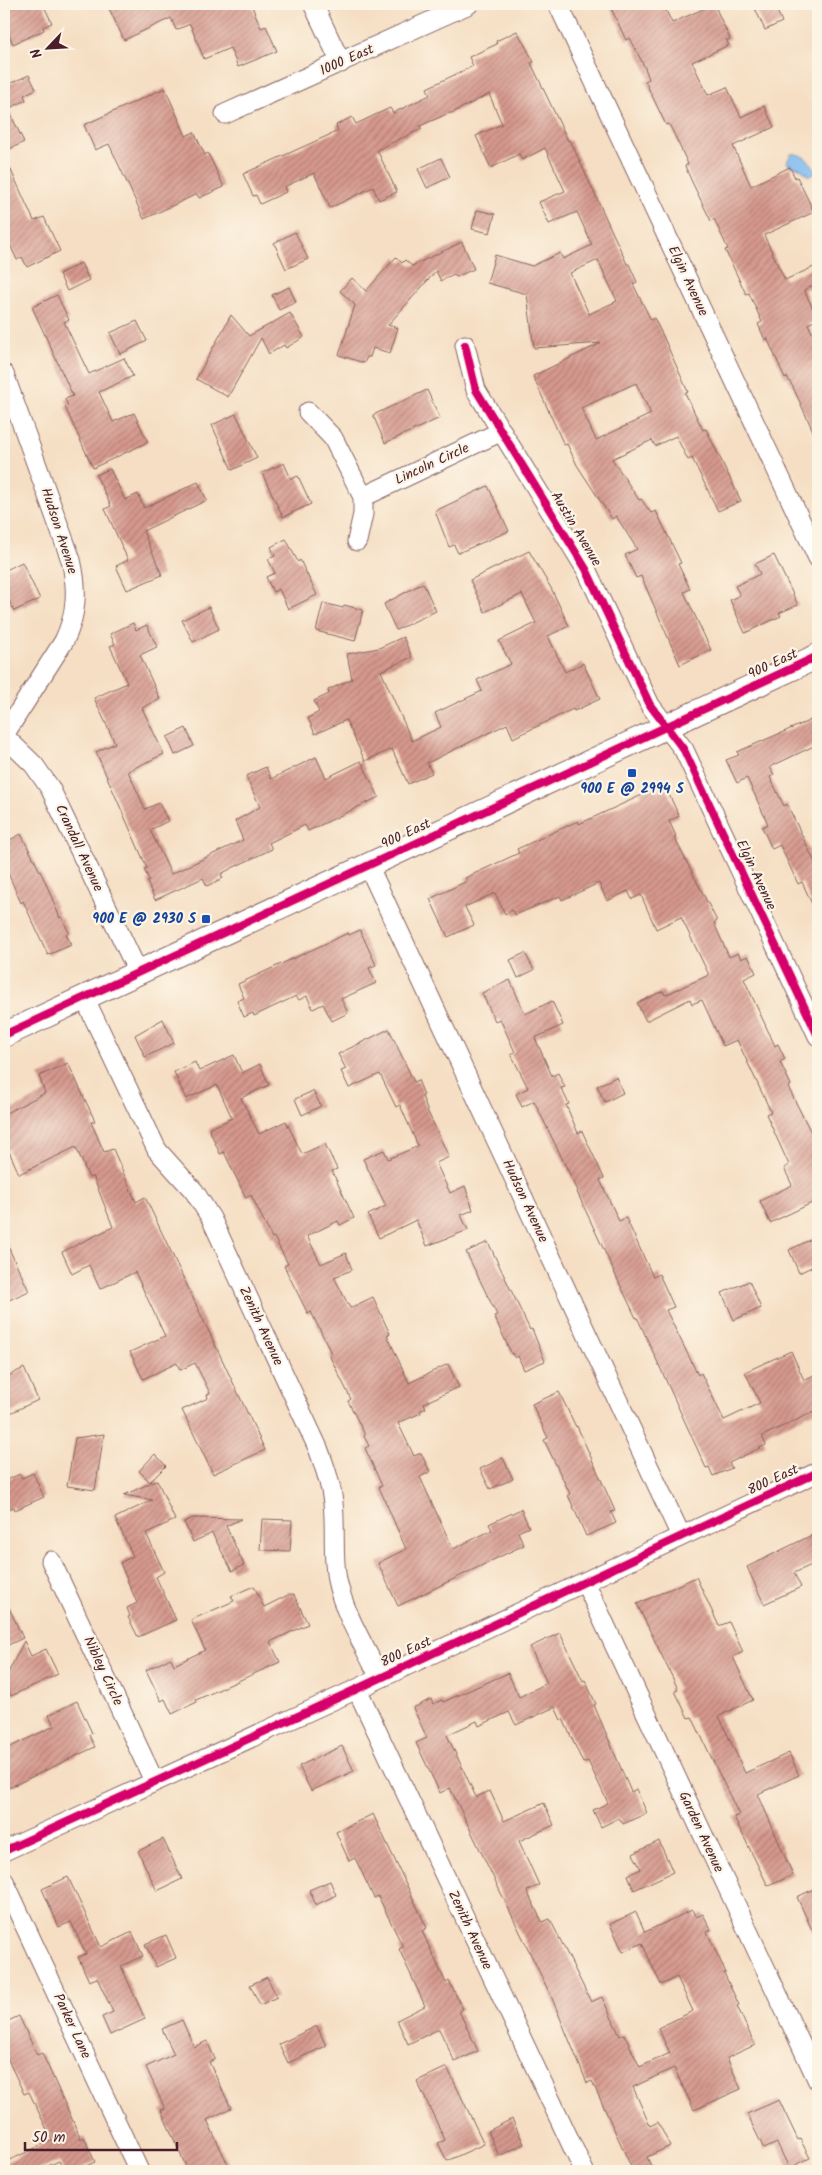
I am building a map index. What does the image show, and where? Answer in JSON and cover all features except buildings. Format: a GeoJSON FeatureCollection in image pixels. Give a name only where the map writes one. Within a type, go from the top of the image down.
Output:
{"type":"FeatureCollection","features":[{"type":"Feature","properties":{"kind":"street"},"geometry":{"type":"LineString","coordinates":[[313,4],[341,63]]}},
{"type":"Feature","properties":{"kind":"street","name":"1000 East"},"geometry":{"type":"LineString","coordinates":[[225,114],[469,4]]}},
{"type":"Feature","properties":{"kind":"street","name":"Elgin Avenue"},"geometry":{"type":"LineString","coordinates":[[558,4],[818,558]]}},
{"type":"Feature","properties":{"kind":"street","name":"Austin Avenue"},"geometry":{"type":"LineString","coordinates":[[465,346],[476,390],[582,560],[650,705],[667,727]]}},
{"type":"Feature","properties":{"kind":"street","name":"Hudson Avenue"},"geometry":{"type":"LineString","coordinates":[[4,374],[71,560],[76,588],[76,602],[72,622],[64,641],[4,736]]}},
{"type":"Feature","properties":{"kind":"street"},"geometry":{"type":"LineString","coordinates":[[308,412],[329,432],[338,444],[363,497],[363,514],[358,541]]}},
{"type":"Feature","properties":{"kind":"street","name":"Lincoln Circle"},"geometry":{"type":"LineString","coordinates":[[363,497],[502,431]]}},
{"type":"Feature","properties":{"kind":"street","name":"900 East"},"geometry":{"type":"LineString","coordinates":[[4,1035],[818,656]]}},
{"type":"Feature","properties":{"kind":"street","name":"Elgin Avenue"},"geometry":{"type":"LineString","coordinates":[[667,727],[684,750],[818,1036]]}},
{"type":"Feature","properties":{"kind":"street","name":"Crandall Avenue"},"geometry":{"type":"LineString","coordinates":[[4,736],[34,765],[50,788],[138,972]]}},
{"type":"Feature","properties":{"kind":"street","name":"Hudson Avenue"},"geometry":{"type":"LineString","coordinates":[[368,865],[682,1536]]}},
{"type":"Feature","properties":{"kind":"street","name":"Zenith Avenue"},"geometry":{"type":"LineString","coordinates":[[84,997],[157,1150],[194,1191],[211,1218],[318,1448],[329,1477],[333,1505],[334,1560],[338,1582],[345,1604],[380,1678]]}},
{"type":"Feature","properties":{"kind":"street","name":"800 East"},"geometry":{"type":"LineString","coordinates":[[4,1851],[380,1678],[818,1472]]}},
{"type":"Feature","properties":{"kind":"street","name":"Nibley Circle"},"geometry":{"type":"LineString","coordinates":[[51,1561],[154,1781]]}},
{"type":"Feature","properties":{"kind":"street","name":"Garden Avenue"},"geometry":{"type":"LineString","coordinates":[[584,1582],[818,2081]]}},
{"type":"Feature","properties":{"kind":"street","name":"Zenith Avenue"},"geometry":{"type":"LineString","coordinates":[[356,1689],[584,2171]]}},
{"type":"Feature","properties":{"kind":"street","name":"Parker Lane"},"geometry":{"type":"LineString","coordinates":[[4,1881],[139,2171]]}},
{"type":"Feature","properties":{"kind":"water"},"geometry":{"type":"Polygon","coordinates":[[[791,154],[799,155],[806,159],[813,166],[816,173],[809,176],[800,168],[789,165],[787,162],[791,154]]]}},
{"type":"Feature","properties":{"kind":"cycle path"},"geometry":{"type":"LineString","coordinates":[[465,345],[476,390],[586,569],[650,705],[684,750],[818,1036]]}},
{"type":"Feature","properties":{"kind":"cycle path"},"geometry":{"type":"LineString","coordinates":[[4,1035],[818,656]]}},
{"type":"Feature","properties":{"kind":"cycle path"},"geometry":{"type":"LineString","coordinates":[[4,1851],[357,1689],[818,1472]]}},
{"type":"Feature","properties":{"kind":"place","name":"900 E @ 2994 S"},"geometry":{"type":"Point","coordinates":[632,773]}},
{"type":"Feature","properties":{"kind":"place","name":"900 E @ 2930 S"},"geometry":{"type":"Point","coordinates":[206,919]}}]}
